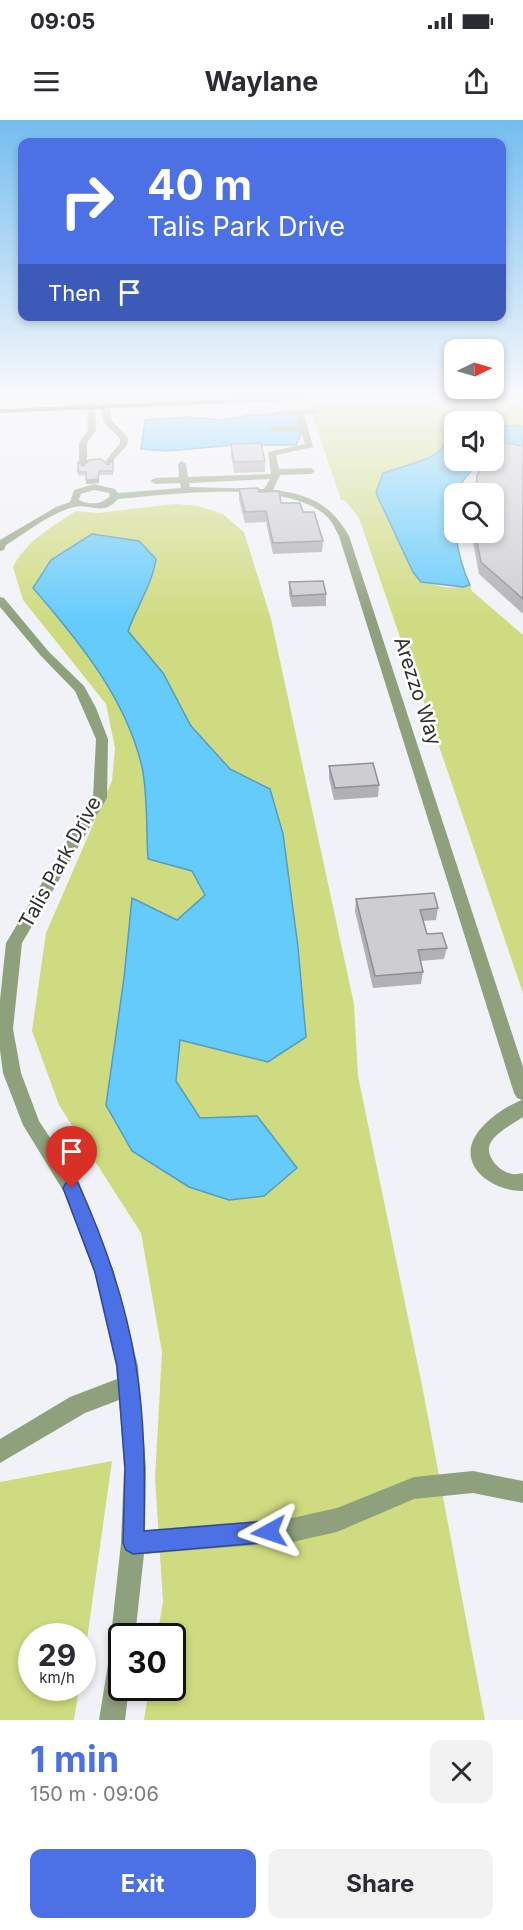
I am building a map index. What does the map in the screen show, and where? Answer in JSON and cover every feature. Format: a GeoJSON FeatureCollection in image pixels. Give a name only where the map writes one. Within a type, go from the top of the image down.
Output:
{"type":"FeatureCollection","features":[{"type":"Feature","properties":{"kind":"street"},"geometry":{"type":"LineString","coordinates":[[77,503],[74,498],[81,490],[82,473]]}},
{"type":"Feature","properties":{"kind":"street"},"geometry":{"type":"LineString","coordinates":[[0,548],[2,543],[58,509],[77,503],[100,506],[111,502],[108,473]]}},
{"type":"Feature","properties":{"kind":"street"},"geometry":{"type":"LineString","coordinates":[[184,473],[185,486]]}},
{"type":"Feature","properties":{"kind":"street"},"geometry":{"type":"LineString","coordinates":[[155,481],[185,486],[227,474],[291,473]]}},
{"type":"Feature","properties":{"kind":"street"},"geometry":{"type":"LineString","coordinates":[[267,492],[275,474]]}},
{"type":"Feature","properties":{"kind":"street","name":"Arezzo Way"},"geometry":{"type":"LineString","coordinates":[[111,492],[185,486],[267,492],[305,500],[327,511],[336,521],[344,536],[523,1093]]}},
{"type":"Feature","properties":{"kind":"street"},"geometry":{"type":"LineString","coordinates":[[81,490],[94,488],[111,492]]}},
{"type":"Feature","properties":{"kind":"street","name":"Talis Park Drive"},"geometry":{"type":"LineString","coordinates":[[0,600],[45,654],[80,689],[102,739],[100,798],[14,943],[5,1029],[12,1073],[32,1125],[72,1188],[104,1272],[127,1366],[135,1468],[133,1543],[124,1623]]}},
{"type":"Feature","properties":{"kind":"street"},"geometry":{"type":"LineString","coordinates":[[523,1107],[488,1133],[480,1143],[481,1155],[486,1167],[498,1178],[509,1183],[523,1182]]}},
{"type":"Feature","properties":{"kind":"street"},"geometry":{"type":"LineString","coordinates":[[0,1452],[78,1405],[128,1386]]}},
{"type":"Feature","properties":{"kind":"street"},"geometry":{"type":"LineString","coordinates":[[133,1543],[292,1530],[337,1520],[414,1488],[473,1482],[523,1492]]}},
{"type":"Feature","properties":{"kind":"street"},"geometry":{"type":"LineString","coordinates":[[112,1720],[115,1701]]}},
{"type":"Feature","properties":{"kind":"green space"},"geometry":{"type":"Polygon","coordinates":[[[332,473],[391,473],[376,493],[413,572],[424,581],[439,586],[470,585],[472,591],[523,635],[523,993],[359,518],[345,500],[341,500],[332,473]]]}},
{"type":"Feature","properties":{"kind":"green space"},"geometry":{"type":"Polygon","coordinates":[[[174,504],[198,506],[223,514],[244,532],[271,619],[354,1004],[358,1076],[422,1385],[485,1720],[144,1720],[147,1701],[186,1701],[186,1623],[159,1623],[163,1602],[155,1478],[162,1352],[141,1233],[59,1105],[32,1031],[46,933],[112,781],[115,748],[106,704],[23,600],[13,567],[25,549],[49,528],[76,511],[98,513],[174,504]]]}},
{"type":"Feature","properties":{"kind":"green space"},"geometry":{"type":"Polygon","coordinates":[[[112,1461],[89,1623],[18,1623],[18,1701],[77,1701],[74,1720],[0,1720],[0,1482],[112,1461]]]}},
{"type":"Feature","properties":{"kind":"water"},"geometry":{"type":"Polygon","coordinates":[[[384,473],[470,473],[462,483],[444,483],[444,543],[458,543],[470,585],[463,587],[421,582],[413,572],[376,493],[384,473]]]}},
{"type":"Feature","properties":{"kind":"water"},"geometry":{"type":"Polygon","coordinates":[[[92,534],[139,541],[156,559],[148,587],[128,631],[163,673],[191,726],[230,769],[270,789],[283,834],[298,947],[306,1037],[268,1062],[180,1040],[176,1081],[200,1118],[257,1116],[297,1168],[264,1196],[229,1200],[189,1187],[132,1151],[106,1105],[124,978],[132,898],[177,920],[205,895],[192,871],[148,859],[144,778],[135,742],[125,717],[83,649],[33,588],[51,560],[92,534]]]}},
{"type":"Feature","properties":{"kind":"building"},"geometry":{"type":"Polygon","coordinates":[[[86,473],[99,473],[98,479],[86,480],[86,473]]]}},
{"type":"Feature","properties":{"kind":"building"},"geometry":{"type":"Polygon","coordinates":[[[479,473],[523,473],[523,599],[481,562],[477,543],[504,543],[504,483],[477,483],[479,473]]]}},
{"type":"Feature","properties":{"kind":"building"},"geometry":{"type":"Polygon","coordinates":[[[258,488],[259,492],[279,491],[281,503],[300,503],[303,512],[314,512],[323,541],[273,543],[266,511],[245,512],[239,489],[258,488]]]}},
{"type":"Feature","properties":{"kind":"building"},"geometry":{"type":"Polygon","coordinates":[[[323,581],[326,594],[292,596],[289,582],[323,581]]]}},
{"type":"Feature","properties":{"kind":"building"},"geometry":{"type":"Polygon","coordinates":[[[373,763],[379,785],[335,788],[329,766],[373,763]]]}},
{"type":"Feature","properties":{"kind":"building"},"geometry":{"type":"Polygon","coordinates":[[[434,893],[438,908],[420,910],[427,934],[442,933],[447,948],[418,950],[423,972],[375,976],[356,899],[434,893]]]}},
{"type":"Feature","properties":{"kind":"route"},"geometry":{"type":"LineString","coordinates":[[72,1188],[104,1272],[127,1366],[135,1468],[133,1543],[269,1532]]}}]}
